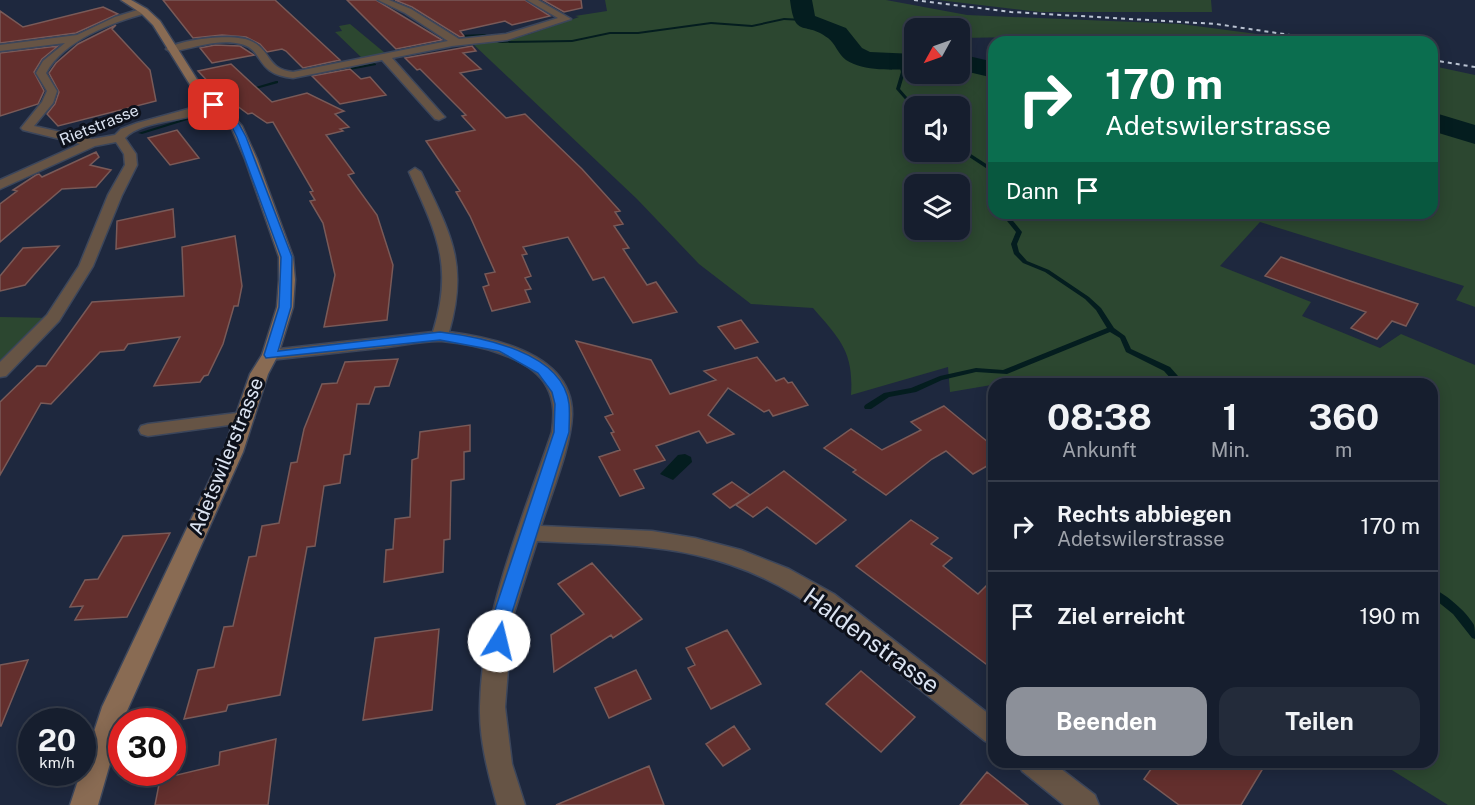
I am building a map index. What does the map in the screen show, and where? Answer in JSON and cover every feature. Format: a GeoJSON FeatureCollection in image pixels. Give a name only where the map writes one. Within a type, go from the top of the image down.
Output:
{"type":"FeatureCollection","features":[{"type":"Feature","properties":{"kind":"street","name":"Adetswilerstrasse"},"geometry":{"type":"LineString","coordinates":[[84,805],[115,706],[205,514],[245,418],[259,374],[270,355],[285,307],[286,257],[242,137],[236,126],[201,94],[157,23],[144,11],[125,0]]}},
{"type":"Feature","properties":{"kind":"street"},"geometry":{"type":"LineString","coordinates":[[382,0],[408,11],[454,39],[452,43]]}},
{"type":"Feature","properties":{"kind":"street"},"geometry":{"type":"LineString","coordinates":[[171,49],[215,41],[241,41],[251,44],[271,70],[279,75],[294,75],[452,43],[507,37],[566,19],[531,0]]}},
{"type":"Feature","properties":{"kind":"street"},"geometry":{"type":"LineString","coordinates":[[92,143],[27,128],[47,103],[52,91],[41,73],[44,65],[81,37],[124,15],[144,11]]}},
{"type":"Feature","properties":{"kind":"street"},"geometry":{"type":"LineString","coordinates":[[0,48],[81,37]]}},
{"type":"Feature","properties":{"kind":"street"},"geometry":{"type":"LineString","coordinates":[[385,57],[440,117]]}},
{"type":"Feature","properties":{"kind":"street","name":"Rietstrasse"},"geometry":{"type":"LineString","coordinates":[[0,185],[92,143],[119,138],[125,131],[141,125],[214,105]]}},
{"type":"Feature","properties":{"kind":"street"},"geometry":{"type":"LineString","coordinates":[[0,372],[53,318],[86,266],[115,195],[131,165],[130,154],[119,138]]}},
{"type":"Feature","properties":{"kind":"street"},"geometry":{"type":"LineString","coordinates":[[415,172],[443,234],[453,268],[453,283],[447,317],[440,336]]}},
{"type":"Feature","properties":{"kind":"street"},"geometry":{"type":"LineString","coordinates":[[270,355],[440,336],[482,342],[514,353],[543,370],[558,391],[562,404],[561,432],[501,619],[492,707],[499,764],[511,805]]}},
{"type":"Feature","properties":{"kind":"street"},"geometry":{"type":"LineString","coordinates":[[148,430],[245,418]]}},
{"type":"Feature","properties":{"kind":"street","name":"Haldenstrasse"},"geometry":{"type":"LineString","coordinates":[[530,533],[652,539],[695,546],[733,556],[781,575],[826,601],[988,728]]}},
{"type":"Feature","properties":{"kind":"street"},"geometry":{"type":"LineString","coordinates":[[1038,768],[1084,805]]}},
{"type":"Feature","properties":{"kind":"green space"},"geometry":{"type":"Polygon","coordinates":[[[605,0],[886,0],[967,15],[1181,24],[1272,36],[970,38],[970,18],[904,18],[904,84],[970,84],[970,62],[988,63],[988,219],[1438,219],[1438,67],[1475,75],[1475,307],[1456,300],[1464,286],[1260,222],[1220,266],[1311,302],[1302,316],[1380,348],[1401,334],[1475,365],[1475,805],[1448,805],[1389,768],[1438,768],[1438,378],[988,378],[988,386],[950,392],[948,367],[851,395],[850,368],[843,347],[813,308],[751,304],[699,264],[637,199],[473,44],[527,35],[579,17],[575,16],[607,11],[605,0]]]}},
{"type":"Feature","properties":{"kind":"green space"},"geometry":{"type":"Polygon","coordinates":[[[938,0],[1211,0],[1212,12],[1040,12],[938,0]]]}},
{"type":"Feature","properties":{"kind":"green space"},"geometry":{"type":"Polygon","coordinates":[[[350,24],[385,53],[362,58],[335,32],[342,31],[339,26],[350,24]]]}},
{"type":"Feature","properties":{"kind":"green space"},"geometry":{"type":"Polygon","coordinates":[[[0,317],[53,318],[0,372],[0,317]]]}},
{"type":"Feature","properties":{"kind":"shaded area"},"geometry":{"type":"Polygon","coordinates":[[[685,454],[691,457],[692,462],[673,480],[660,474],[678,455],[685,454]]]}},
{"type":"Feature","properties":{"kind":"building"},"geometry":{"type":"Polygon","coordinates":[[[163,0],[275,0],[340,60],[303,68],[286,51],[282,49],[267,52],[260,44],[246,37],[222,35],[193,38],[163,0]]]}},
{"type":"Feature","properties":{"kind":"building"},"geometry":{"type":"Polygon","coordinates":[[[347,0],[376,0],[442,40],[396,49],[347,0]]]}},
{"type":"Feature","properties":{"kind":"building"},"geometry":{"type":"Polygon","coordinates":[[[395,0],[525,0],[550,16],[512,25],[505,21],[460,31],[464,36],[460,37],[412,7],[395,0]]]}},
{"type":"Feature","properties":{"kind":"building"},"geometry":{"type":"Polygon","coordinates":[[[543,0],[581,0],[582,8],[564,12],[543,0]]]}},
{"type":"Feature","properties":{"kind":"building"},"geometry":{"type":"Polygon","coordinates":[[[103,7],[118,14],[76,33],[0,43],[0,11],[23,27],[103,7]]]}},
{"type":"Feature","properties":{"kind":"building"},"geometry":{"type":"Polygon","coordinates":[[[116,25],[112,29],[150,70],[156,101],[58,126],[47,114],[55,104],[59,92],[49,73],[56,63],[78,44],[116,25]]]}},
{"type":"Feature","properties":{"kind":"building"},"geometry":{"type":"Polygon","coordinates":[[[215,45],[240,46],[254,55],[212,63],[200,48],[215,45]]]}},
{"type":"Feature","properties":{"kind":"building"},"geometry":{"type":"Polygon","coordinates":[[[58,46],[42,59],[34,72],[44,91],[38,104],[0,116],[0,53],[58,46]]]}},
{"type":"Feature","properties":{"kind":"building"},"geometry":{"type":"Polygon","coordinates":[[[472,46],[476,51],[463,53],[481,69],[460,73],[506,118],[525,114],[582,169],[620,211],[615,212],[623,224],[614,226],[629,248],[623,249],[647,285],[656,282],[677,312],[633,323],[604,277],[593,280],[568,237],[523,247],[527,254],[522,255],[531,276],[525,278],[531,289],[525,290],[530,302],[492,311],[483,287],[489,285],[485,274],[495,272],[470,216],[456,192],[460,191],[426,141],[475,130],[462,116],[466,115],[420,69],[417,70],[405,58],[472,46]]]}},
{"type":"Feature","properties":{"kind":"building"},"geometry":{"type":"Polygon","coordinates":[[[231,64],[272,102],[307,93],[344,111],[335,114],[349,127],[340,129],[343,131],[326,135],[354,173],[348,175],[377,215],[393,265],[387,320],[324,327],[335,275],[323,223],[310,201],[315,200],[310,192],[313,191],[273,122],[267,123],[252,113],[248,114],[217,91],[198,71],[231,64]]]}},
{"type":"Feature","properties":{"kind":"building"},"geometry":{"type":"Polygon","coordinates":[[[350,69],[361,79],[370,77],[386,95],[340,104],[312,76],[350,69]]]}},
{"type":"Feature","properties":{"kind":"building"},"geometry":{"type":"Polygon","coordinates":[[[177,130],[199,158],[170,165],[148,138],[177,130]]]}},
{"type":"Feature","properties":{"kind":"building"},"geometry":{"type":"Polygon","coordinates":[[[96,152],[99,157],[90,165],[111,170],[96,187],[62,189],[0,242],[0,204],[17,191],[13,190],[36,175],[39,174],[42,177],[96,152]]]}},
{"type":"Feature","properties":{"kind":"building"},"geometry":{"type":"Polygon","coordinates":[[[173,209],[175,237],[116,249],[117,221],[173,209]]]}},
{"type":"Feature","properties":{"kind":"building"},"geometry":{"type":"Polygon","coordinates":[[[235,236],[242,286],[238,306],[234,306],[223,344],[208,375],[204,376],[200,382],[154,386],[180,337],[128,344],[124,350],[100,352],[51,404],[41,403],[0,475],[0,402],[37,366],[46,366],[92,302],[184,296],[182,247],[235,236]]]}},
{"type":"Feature","properties":{"kind":"building"},"geometry":{"type":"Polygon","coordinates":[[[59,246],[25,285],[0,291],[0,276],[23,248],[59,246]]]}},
{"type":"Feature","properties":{"kind":"building"},"geometry":{"type":"Polygon","coordinates":[[[1281,257],[1418,304],[1406,326],[1392,321],[1377,339],[1351,328],[1366,312],[1265,276],[1281,257]]]}},
{"type":"Feature","properties":{"kind":"building"},"geometry":{"type":"Polygon","coordinates":[[[741,320],[758,342],[735,349],[718,327],[741,320]]]}},
{"type":"Feature","properties":{"kind":"building"},"geometry":{"type":"Polygon","coordinates":[[[576,341],[651,360],[670,394],[716,380],[704,371],[757,357],[776,381],[784,378],[788,383],[792,382],[808,405],[773,416],[769,410],[764,412],[728,388],[708,415],[734,434],[707,443],[699,431],[656,446],[665,460],[634,470],[644,488],[620,496],[599,457],[620,450],[611,433],[614,432],[605,417],[613,414],[576,341]]]}},
{"type":"Feature","properties":{"kind":"building"},"geometry":{"type":"Polygon","coordinates":[[[398,359],[389,386],[375,387],[369,404],[357,404],[350,454],[344,455],[340,483],[324,486],[315,546],[307,547],[280,695],[228,705],[226,711],[186,719],[198,670],[214,667],[224,627],[233,626],[249,557],[256,556],[262,526],[279,523],[291,463],[297,462],[304,429],[322,384],[337,383],[345,362],[398,359]]]}},
{"type":"Feature","properties":{"kind":"building"},"geometry":{"type":"Polygon","coordinates":[[[944,406],[988,442],[988,465],[973,474],[946,451],[932,459],[886,495],[824,448],[851,429],[882,450],[921,430],[911,422],[944,406]]]}},
{"type":"Feature","properties":{"kind":"building"},"geometry":{"type":"Polygon","coordinates":[[[470,425],[470,451],[464,452],[464,479],[451,481],[450,539],[444,540],[443,572],[384,582],[386,550],[393,549],[395,519],[410,517],[412,460],[418,458],[420,432],[470,425]]]}},
{"type":"Feature","properties":{"kind":"building"},"geometry":{"type":"Polygon","coordinates":[[[784,471],[846,520],[816,544],[767,507],[753,517],[736,505],[784,471]]]}},
{"type":"Feature","properties":{"kind":"building"},"geometry":{"type":"Polygon","coordinates":[[[732,482],[750,495],[730,508],[713,494],[732,482]]]}},
{"type":"Feature","properties":{"kind":"building"},"geometry":{"type":"Polygon","coordinates":[[[911,520],[938,538],[931,544],[952,558],[943,566],[978,594],[988,584],[988,665],[856,566],[911,520]]]}},
{"type":"Feature","properties":{"kind":"building"},"geometry":{"type":"Polygon","coordinates":[[[170,533],[127,617],[75,620],[83,606],[70,607],[85,580],[98,579],[123,536],[170,533]]]}},
{"type":"Feature","properties":{"kind":"building"},"geometry":{"type":"Polygon","coordinates":[[[592,563],[642,619],[613,638],[611,635],[554,672],[551,635],[584,614],[558,584],[592,563]]]}},
{"type":"Feature","properties":{"kind":"building"},"geometry":{"type":"Polygon","coordinates":[[[439,629],[432,710],[363,720],[375,638],[439,629]]]}},
{"type":"Feature","properties":{"kind":"building"},"geometry":{"type":"Polygon","coordinates":[[[727,630],[761,684],[711,709],[688,668],[695,665],[686,648],[727,630]]]}},
{"type":"Feature","properties":{"kind":"building"},"geometry":{"type":"Polygon","coordinates":[[[28,660],[1,726],[0,726],[0,665],[28,660]]]}},
{"type":"Feature","properties":{"kind":"building"},"geometry":{"type":"Polygon","coordinates":[[[636,670],[651,699],[609,718],[595,688],[636,670]]]}},
{"type":"Feature","properties":{"kind":"building"},"geometry":{"type":"Polygon","coordinates":[[[861,671],[915,717],[881,752],[826,704],[861,671]]]}},
{"type":"Feature","properties":{"kind":"building"},"geometry":{"type":"Polygon","coordinates":[[[734,726],[750,749],[723,766],[706,744],[734,726]]]}},
{"type":"Feature","properties":{"kind":"building"},"geometry":{"type":"Polygon","coordinates":[[[276,739],[268,805],[155,805],[159,786],[186,786],[186,773],[219,765],[220,752],[276,739]]]}},
{"type":"Feature","properties":{"kind":"building"},"geometry":{"type":"Polygon","coordinates":[[[649,766],[664,805],[556,805],[649,766]]]}},
{"type":"Feature","properties":{"kind":"building"},"geometry":{"type":"Polygon","coordinates":[[[1152,768],[1259,768],[1262,770],[1241,805],[1179,805],[1144,779],[1152,768]]]}},
{"type":"Feature","properties":{"kind":"building"},"geometry":{"type":"Polygon","coordinates":[[[987,772],[1028,805],[960,805],[987,772]]]}},
{"type":"Feature","properties":{"kind":"waterway"},"geometry":{"type":"LineString","coordinates":[[801,0],[804,20],[837,33],[853,53],[864,59],[904,61]]}},
{"type":"Feature","properties":{"kind":"waterway"},"geometry":{"type":"LineString","coordinates":[[499,42],[572,41],[610,33],[638,33],[711,23],[752,26],[784,19],[804,20]]}},
{"type":"Feature","properties":{"kind":"waterway"},"geometry":{"type":"LineString","coordinates":[[460,36],[485,35],[489,38]]}},
{"type":"Feature","properties":{"kind":"waterway"},"geometry":{"type":"LineString","coordinates":[[899,61],[903,72],[898,89],[904,96]]}},
{"type":"Feature","properties":{"kind":"waterway"},"geometry":{"type":"LineString","coordinates":[[339,71],[374,64]]}},
{"type":"Feature","properties":{"kind":"waterway"},"geometry":{"type":"LineString","coordinates":[[970,64],[988,69]]}},
{"type":"Feature","properties":{"kind":"waterway"},"geometry":{"type":"LineString","coordinates":[[248,90],[276,82]]}},
{"type":"Feature","properties":{"kind":"waterway"},"geometry":{"type":"LineString","coordinates":[[140,133],[195,117]]}},
{"type":"Feature","properties":{"kind":"waterway"},"geometry":{"type":"LineString","coordinates":[[1438,123],[1475,135]]}},
{"type":"Feature","properties":{"kind":"waterway"},"geometry":{"type":"LineString","coordinates":[[970,155],[988,167]]}},
{"type":"Feature","properties":{"kind":"waterway"},"geometry":{"type":"LineString","coordinates":[[1008,219],[1019,232],[1014,244],[1016,253],[1025,262],[1047,271],[1087,298],[1099,309],[1111,329]]}},
{"type":"Feature","properties":{"kind":"waterway"},"geometry":{"type":"LineString","coordinates":[[868,407],[887,395],[913,390],[940,378],[976,370],[1004,372],[1111,329]]}},
{"type":"Feature","properties":{"kind":"waterway"},"geometry":{"type":"LineString","coordinates":[[1111,329],[1123,337],[1128,350],[1167,369],[1175,378]]}},
{"type":"Feature","properties":{"kind":"waterway"},"geometry":{"type":"LineString","coordinates":[[1438,596],[1456,611],[1475,635]]}},
{"type":"Feature","properties":{"kind":"railway"},"geometry":{"type":"LineString","coordinates":[[914,0],[1011,12],[1216,24],[1297,36]]}},
{"type":"Feature","properties":{"kind":"railway"},"geometry":{"type":"LineString","coordinates":[[1438,61],[1475,67]]}},
{"type":"Feature","properties":{"kind":"route"},"geometry":{"type":"LineString","coordinates":[[214,105],[236,126],[242,137],[286,257],[285,307],[270,355],[440,336],[458,338],[503,348],[526,359],[543,370],[558,391],[562,404],[561,432],[501,619],[499,641]]}}]}
